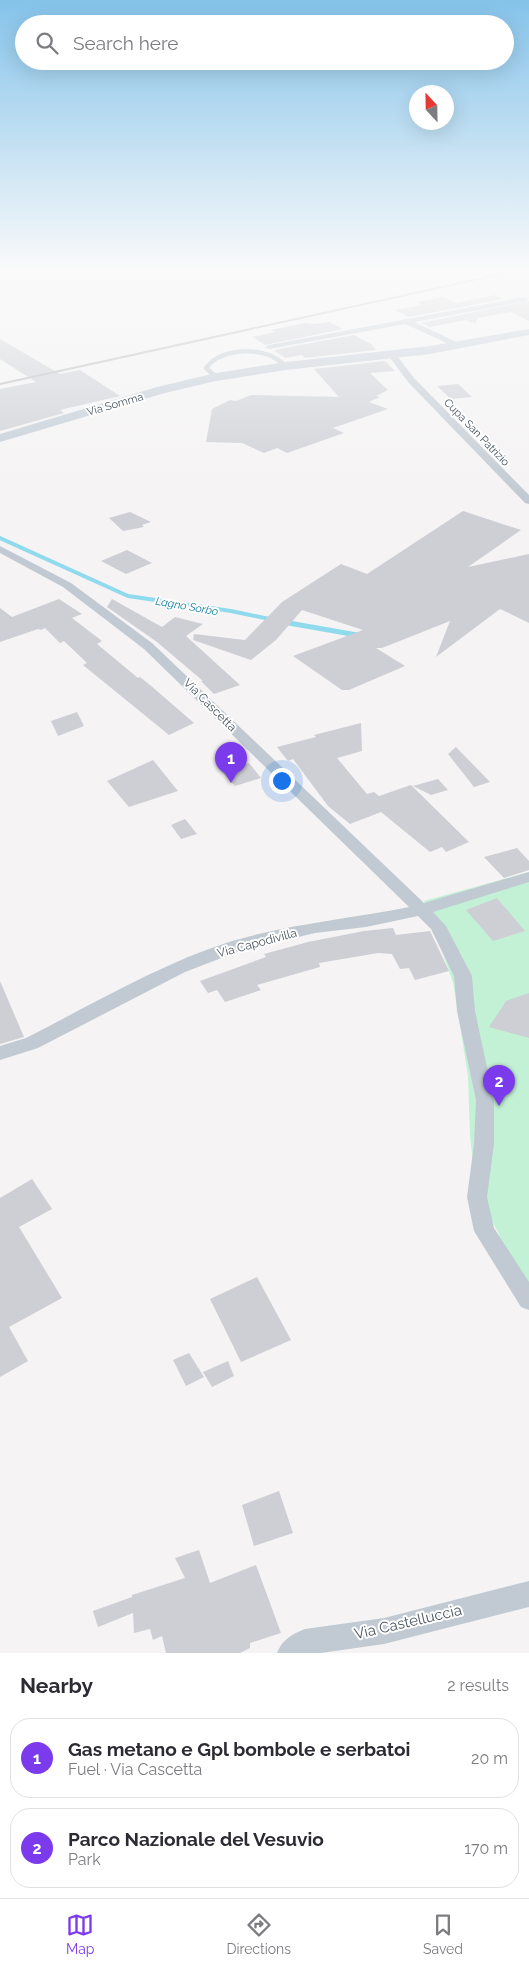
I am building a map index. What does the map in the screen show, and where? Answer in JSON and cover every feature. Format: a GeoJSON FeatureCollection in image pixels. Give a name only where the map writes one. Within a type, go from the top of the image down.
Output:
{"type":"FeatureCollection","features":[{"type":"Feature","properties":{"kind":"main road","name":"Via Somma"},"geometry":{"type":"LineString","coordinates":[[0,438],[162,390],[216,377],[286,366],[392,355],[462,345]]}},
{"type":"Feature","properties":{"kind":"street"},"geometry":{"type":"LineString","coordinates":[[269,347],[279,345]]}},
{"type":"Feature","properties":{"kind":"street","name":"Cupa San Patrizio"},"geometry":{"type":"LineString","coordinates":[[392,355],[411,380],[529,501]]}},
{"type":"Feature","properties":{"kind":"street","name":"Via Cascetta"},"geometry":{"type":"LineString","coordinates":[[0,549],[68,585],[148,646],[438,926],[463,976],[466,1011],[484,1100],[484,1144],[477,1196],[484,1231],[529,1300]]}},
{"type":"Feature","properties":{"kind":"street","name":"Via Capodivilla"},"geometry":{"type":"LineString","coordinates":[[0,1053],[32,1043],[179,968],[233,947],[316,927],[366,921],[421,910],[529,877]]}},
{"type":"Feature","properties":{"kind":"street","name":"Via Castelluccia"},"geometry":{"type":"LineString","coordinates":[[290,1653],[305,1642],[384,1631],[529,1594]]}},
{"type":"Feature","properties":{"kind":"lane"},"geometry":{"type":"LineString","coordinates":[[216,377],[206,368],[208,363],[215,357],[240,352],[270,355],[286,366]]}},
{"type":"Feature","properties":{"kind":"green space"},"geometry":{"type":"Polygon","coordinates":[[[529,872],[529,1310],[498,1232],[476,1193],[470,1135],[468,1076],[453,982],[424,901],[529,872]]]}},
{"type":"Feature","properties":{"kind":"building"},"geometry":{"type":"Polygon","coordinates":[[[0,345],[11,345],[60,374],[80,370],[120,396],[60,410],[64,413],[0,431],[0,389],[36,382],[0,359],[0,345]]]}},
{"type":"Feature","properties":{"kind":"building"},"geometry":{"type":"Polygon","coordinates":[[[300,345],[372,345],[376,350],[305,358],[302,355],[285,358],[274,350],[300,345]]]}},
{"type":"Feature","properties":{"kind":"building"},"geometry":{"type":"Polygon","coordinates":[[[385,361],[395,371],[370,373],[388,390],[376,396],[380,397],[369,402],[388,409],[333,428],[344,433],[287,453],[277,448],[264,453],[242,443],[206,442],[212,409],[230,400],[236,401],[251,395],[339,397],[314,369],[385,361]]]}},
{"type":"Feature","properties":{"kind":"building"},"geometry":{"type":"Polygon","coordinates":[[[458,384],[472,397],[451,399],[437,386],[458,384]]]}},
{"type":"Feature","properties":{"kind":"building"},"geometry":{"type":"Polygon","coordinates":[[[463,511],[521,530],[468,567],[529,554],[529,623],[500,609],[436,657],[450,621],[382,648],[376,648],[405,666],[349,690],[342,690],[293,656],[363,630],[302,610],[276,640],[251,660],[193,640],[194,634],[245,640],[282,602],[341,564],[367,574],[463,511]]]}},
{"type":"Feature","properties":{"kind":"building"},"geometry":{"type":"Polygon","coordinates":[[[130,512],[151,522],[142,525],[144,527],[123,531],[109,518],[130,512]]]}},
{"type":"Feature","properties":{"kind":"building"},"geometry":{"type":"Polygon","coordinates":[[[127,550],[152,563],[126,574],[101,561],[127,550]]]}},
{"type":"Feature","properties":{"kind":"building"},"geometry":{"type":"Polygon","coordinates":[[[59,599],[82,614],[72,618],[102,641],[97,644],[138,678],[140,677],[150,685],[194,723],[169,735],[83,665],[87,663],[64,641],[60,643],[45,628],[0,642],[0,608],[12,617],[59,599]]]}},
{"type":"Feature","properties":{"kind":"building"},"geometry":{"type":"Polygon","coordinates":[[[112,599],[162,627],[175,617],[203,624],[186,636],[240,685],[214,694],[201,681],[203,681],[157,642],[107,607],[112,599]]]}},
{"type":"Feature","properties":{"kind":"building"},"geometry":{"type":"Polygon","coordinates":[[[77,712],[84,726],[58,736],[51,721],[77,712]]]}},
{"type":"Feature","properties":{"kind":"building"},"geometry":{"type":"Polygon","coordinates":[[[361,723],[362,751],[337,758],[367,794],[374,792],[379,796],[411,785],[469,842],[446,852],[442,847],[430,852],[381,812],[350,824],[328,806],[293,759],[288,761],[277,747],[361,723]]]}},
{"type":"Feature","properties":{"kind":"building"},"geometry":{"type":"Polygon","coordinates":[[[456,747],[490,782],[474,787],[448,754],[456,747]]]}},
{"type":"Feature","properties":{"kind":"building"},"geometry":{"type":"Polygon","coordinates":[[[153,760],[178,791],[129,807],[107,781],[153,760]]]}},
{"type":"Feature","properties":{"kind":"building"},"geometry":{"type":"Polygon","coordinates":[[[249,763],[261,778],[235,786],[221,771],[249,763]]]}},
{"type":"Feature","properties":{"kind":"building"},"geometry":{"type":"Polygon","coordinates":[[[438,779],[448,790],[431,795],[413,786],[438,779]]]}},
{"type":"Feature","properties":{"kind":"building"},"geometry":{"type":"Polygon","coordinates":[[[185,819],[197,834],[181,839],[171,825],[185,819]]]}},
{"type":"Feature","properties":{"kind":"building"},"geometry":{"type":"Polygon","coordinates":[[[517,848],[529,861],[529,870],[504,878],[484,857],[517,848]]]}},
{"type":"Feature","properties":{"kind":"building"},"geometry":{"type":"Polygon","coordinates":[[[497,898],[525,931],[493,941],[466,910],[497,898]]]}},
{"type":"Feature","properties":{"kind":"building"},"geometry":{"type":"Polygon","coordinates":[[[393,928],[396,935],[430,931],[449,971],[415,980],[409,968],[400,969],[392,954],[378,953],[319,963],[320,967],[257,985],[261,990],[225,1002],[217,990],[208,993],[200,981],[266,957],[264,954],[308,942],[364,931],[393,928]]]}},
{"type":"Feature","properties":{"kind":"building"},"geometry":{"type":"Polygon","coordinates":[[[0,981],[24,1037],[0,1044],[0,981]]]}},
{"type":"Feature","properties":{"kind":"building"},"geometry":{"type":"Polygon","coordinates":[[[529,993],[529,1038],[489,1027],[506,1001],[529,993]]]}},
{"type":"Feature","properties":{"kind":"building"},"geometry":{"type":"Polygon","coordinates":[[[32,1179],[52,1209],[19,1227],[62,1298],[9,1327],[28,1361],[0,1377],[0,1198],[32,1179]]]}},
{"type":"Feature","properties":{"kind":"building"},"geometry":{"type":"Polygon","coordinates":[[[257,1277],[291,1340],[241,1362],[210,1299],[257,1277]]]}},
{"type":"Feature","properties":{"kind":"building"},"geometry":{"type":"Polygon","coordinates":[[[189,1353],[204,1377],[186,1386],[173,1360],[189,1353]]]}},
{"type":"Feature","properties":{"kind":"building"},"geometry":{"type":"Polygon","coordinates":[[[228,1361],[234,1376],[212,1387],[203,1372],[228,1361]]]}},
{"type":"Feature","properties":{"kind":"building"},"geometry":{"type":"Polygon","coordinates":[[[279,1491],[293,1533],[254,1546],[242,1505],[279,1491]]]}},
{"type":"Feature","properties":{"kind":"building"},"geometry":{"type":"Polygon","coordinates":[[[199,1550],[210,1583],[256,1565],[281,1633],[250,1643],[250,1648],[240,1653],[166,1653],[162,1636],[153,1640],[150,1629],[134,1633],[133,1613],[98,1627],[93,1611],[132,1597],[132,1595],[185,1578],[175,1558],[199,1550]]]}},
{"type":"Feature","properties":{"kind":"waterway","name":"Lagno Sorbo"},"geometry":{"type":"LineString","coordinates":[[0,538],[128,596],[231,611],[274,620]]}},
{"type":"Feature","properties":{"kind":"waterway","name":"Lagno Sorbo"},"geometry":{"type":"LineString","coordinates":[[283,622],[357,635]]}},
{"type":"Feature","properties":{"kind":"railway"},"geometry":{"type":"LineString","coordinates":[[0,384],[177,345]]}},
{"type":"Feature","properties":{"kind":"place","name":"Gas metano e Gpl bombole e serbatoi"},"geometry":{"type":"Point","coordinates":[231,783]}},
{"type":"Feature","properties":{"kind":"place","name":"Parco Nazionale del Vesuvio"},"geometry":{"type":"Point","coordinates":[499,1106]}}]}
